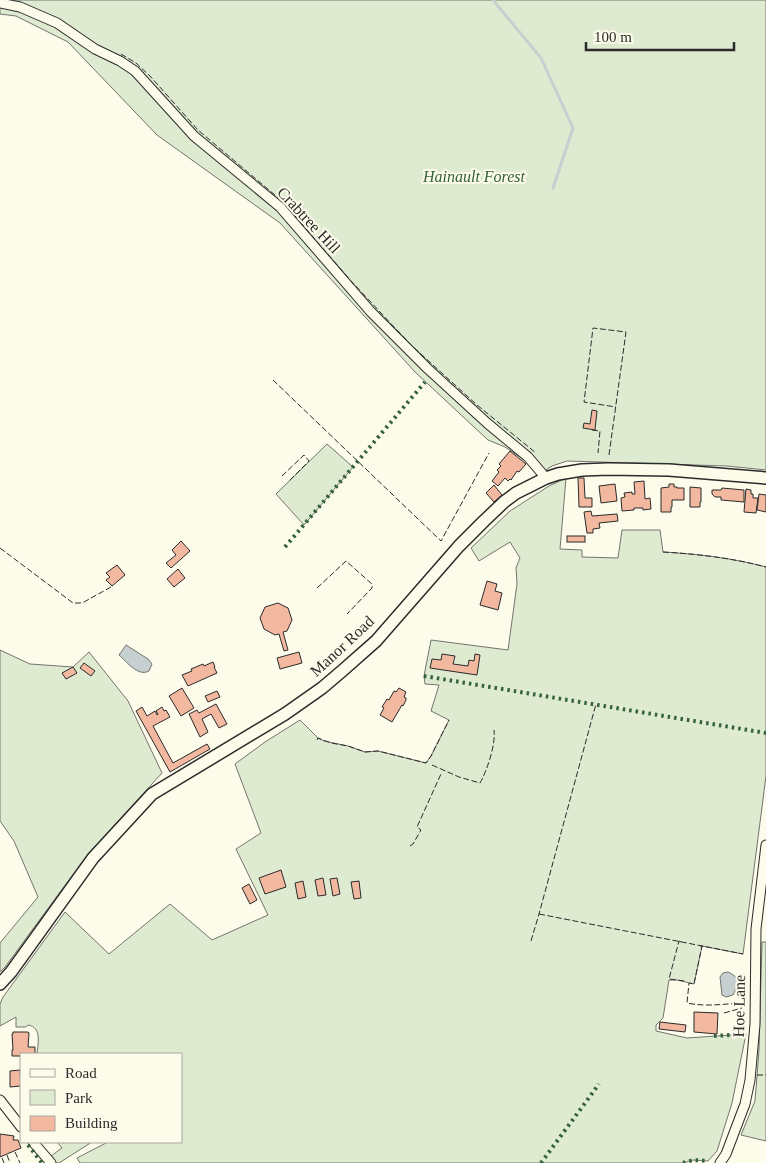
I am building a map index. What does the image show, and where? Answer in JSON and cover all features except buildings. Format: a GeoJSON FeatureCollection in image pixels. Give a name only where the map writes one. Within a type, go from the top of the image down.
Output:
{"type":"FeatureCollection","features":[{"type":"Feature","properties":{"kind":"street","name":"Crabtree Hill"},"geometry":{"type":"LineString","coordinates":[[0,4],[20,7],[57,23],[95,49],[120,61],[135,71],[194,136],[280,207],[371,312],[428,369],[487,423],[528,457],[546,478]]}},
{"type":"Feature","properties":{"kind":"street","name":"Manor Road"},"geometry":{"type":"LineString","coordinates":[[0,984],[11,972],[93,858],[152,794],[285,714],[342,672],[376,641],[459,546],[504,502],[516,493],[546,478],[582,470],[669,470],[766,478]]}},
{"type":"Feature","properties":{"kind":"street","name":"Hoe Lane"},"geometry":{"type":"LineString","coordinates":[[720,1163],[726,1154],[745,1104],[750,1080],[755,1024],[756,929],[766,845]]}},
{"type":"Feature","properties":{"kind":"street"},"geometry":{"type":"LineString","coordinates":[[0,1100],[20,1126]]}},
{"type":"Feature","properties":{"kind":"street"},"geometry":{"type":"LineString","coordinates":[[35,1143],[51,1163]]}},
{"type":"Feature","properties":{"kind":"green space","name":"Hainault Forest"},"geometry":{"type":"Polygon","coordinates":[[[0,0],[766,0],[766,470],[727,466],[567,461],[552,466],[538,475],[529,463],[505,447],[488,440],[415,372],[280,223],[157,135],[68,42],[16,16],[0,14],[0,0]]]}},
{"type":"Feature","properties":{"kind":"green space"},"geometry":{"type":"Polygon","coordinates":[[[327,444],[353,467],[304,525],[276,494],[327,444]]]}},
{"type":"Feature","properties":{"kind":"green space"},"geometry":{"type":"Polygon","coordinates":[[[566,478],[560,549],[582,550],[582,557],[618,558],[622,530],[660,530],[663,552],[715,557],[766,567],[766,776],[743,954],[702,946],[694,984],[669,980],[663,1018],[656,1025],[656,1031],[687,1038],[746,1034],[732,1103],[717,1151],[708,1161],[693,1160],[683,1163],[80,1163],[77,1158],[106,1143],[182,1143],[182,1053],[37,1053],[38,1036],[32,1026],[16,1027],[16,1017],[0,1026],[0,1004],[3,997],[65,912],[109,954],[170,904],[212,940],[268,915],[236,849],[261,833],[235,764],[300,720],[318,738],[324,741],[365,752],[378,751],[426,763],[449,720],[431,711],[439,685],[425,684],[424,676],[431,640],[508,650],[517,584],[516,568],[520,558],[510,542],[479,561],[471,548],[510,511],[549,486],[566,478]]]}},
{"type":"Feature","properties":{"kind":"green space"},"geometry":{"type":"Polygon","coordinates":[[[0,650],[30,664],[73,667],[89,652],[128,701],[162,773],[88,854],[0,972],[0,943],[38,897],[14,841],[0,821],[0,650]]]}},
{"type":"Feature","properties":{"kind":"green space"},"geometry":{"type":"Polygon","coordinates":[[[762,942],[766,942],[766,1141],[741,1135],[755,1101],[759,1050],[762,942]]]}},
{"type":"Feature","properties":{"kind":"green space"},"geometry":{"type":"Polygon","coordinates":[[[58,1143],[90,1143],[59,1163],[56,1163],[51,1156],[62,1148],[58,1143]]]}},
{"type":"Feature","properties":{"kind":"shaded area"},"geometry":{"type":"Polygon","coordinates":[[[126,645],[148,659],[152,664],[149,671],[141,672],[137,670],[119,655],[126,645]]]}},
{"type":"Feature","properties":{"kind":"shaded area"},"geometry":{"type":"Polygon","coordinates":[[[728,972],[735,976],[738,981],[733,995],[726,997],[722,995],[720,977],[723,973],[728,972]]]}},
{"type":"Feature","properties":{"kind":"waterway"},"geometry":{"type":"LineString","coordinates":[[493,0],[541,58],[573,128],[553,188]]}},
{"type":"Feature","properties":{"kind":"hedge"},"geometry":{"type":"LineString","coordinates":[[285,547],[425,382]]}},
{"type":"Feature","properties":{"kind":"hedge"},"geometry":{"type":"LineString","coordinates":[[424,676],[766,733]]}},
{"type":"Feature","properties":{"kind":"hedge"},"geometry":{"type":"LineString","coordinates":[[714,1036],[746,1034]]}},
{"type":"Feature","properties":{"kind":"hedge"},"geometry":{"type":"LineString","coordinates":[[541,1163],[599,1084]]}},
{"type":"Feature","properties":{"kind":"hedge"},"geometry":{"type":"LineString","coordinates":[[28,1145],[42,1163]]}},
{"type":"Feature","properties":{"kind":"hedge"},"geometry":{"type":"LineString","coordinates":[[683,1163],[693,1160],[708,1161]]}},
{"type":"Feature","properties":{"kind":"fence"},"geometry":{"type":"LineString","coordinates":[[121,54],[136,63],[150,76],[198,130],[282,201],[351,281],[411,345],[477,405],[536,453]]}},
{"type":"Feature","properties":{"kind":"fence"},"geometry":{"type":"LineString","coordinates":[[609,455],[626,332],[593,328],[584,402],[616,407]]}},
{"type":"Feature","properties":{"kind":"fence"},"geometry":{"type":"LineString","coordinates":[[273,380],[441,541],[489,453]]}},
{"type":"Feature","properties":{"kind":"fence"},"geometry":{"type":"LineString","coordinates":[[592,430],[600,431],[598,453]]}},
{"type":"Feature","properties":{"kind":"fence"},"geometry":{"type":"LineString","coordinates":[[282,476],[304,455],[309,461],[288,482]]}},
{"type":"Feature","properties":{"kind":"fence"},"geometry":{"type":"LineString","coordinates":[[0,548],[73,603],[84,602],[111,587]]}},
{"type":"Feature","properties":{"kind":"fence"},"geometry":{"type":"LineString","coordinates":[[663,552],[715,557],[766,567]]}},
{"type":"Feature","properties":{"kind":"fence"},"geometry":{"type":"LineString","coordinates":[[317,588],[346,561],[372,584],[372,588],[347,614]]}},
{"type":"Feature","properties":{"kind":"fence"},"geometry":{"type":"LineString","coordinates":[[531,941],[596,704]]}},
{"type":"Feature","properties":{"kind":"fence"},"geometry":{"type":"LineString","coordinates":[[317,740],[318,738],[365,752],[378,751],[426,763],[449,720]]}},
{"type":"Feature","properties":{"kind":"fence"},"geometry":{"type":"LineString","coordinates":[[432,765],[459,777],[480,783],[494,742],[494,730]]}},
{"type":"Feature","properties":{"kind":"fence"},"geometry":{"type":"LineString","coordinates":[[410,846],[421,830],[417,827],[441,774]]}},
{"type":"Feature","properties":{"kind":"fence"},"geometry":{"type":"LineString","coordinates":[[539,914],[743,954]]}},
{"type":"Feature","properties":{"kind":"fence"},"geometry":{"type":"LineString","coordinates":[[681,942],[679,941],[669,979],[684,981]]}},
{"type":"Feature","properties":{"kind":"fence"},"geometry":{"type":"LineString","coordinates":[[700,946],[702,946],[694,984],[689,983],[687,1003],[708,1005],[742,1003]]}},
{"type":"Feature","properties":{"kind":"fence"},"geometry":{"type":"LineString","coordinates":[[724,1013],[742,1008]]}},
{"type":"Feature","properties":{"kind":"fence"},"geometry":{"type":"LineString","coordinates":[[757,1075],[766,1075]]}},
{"type":"Feature","properties":{"kind":"fence"},"geometry":{"type":"LineString","coordinates":[[15,1152],[20,1163]]}},
{"type":"Feature","properties":{"kind":"fence"},"geometry":{"type":"LineString","coordinates":[[7,1155],[10,1163]]}},
{"type":"Feature","properties":{"kind":"fence"},"geometry":{"type":"LineString","coordinates":[[2,1158],[4,1163]]}}]}
